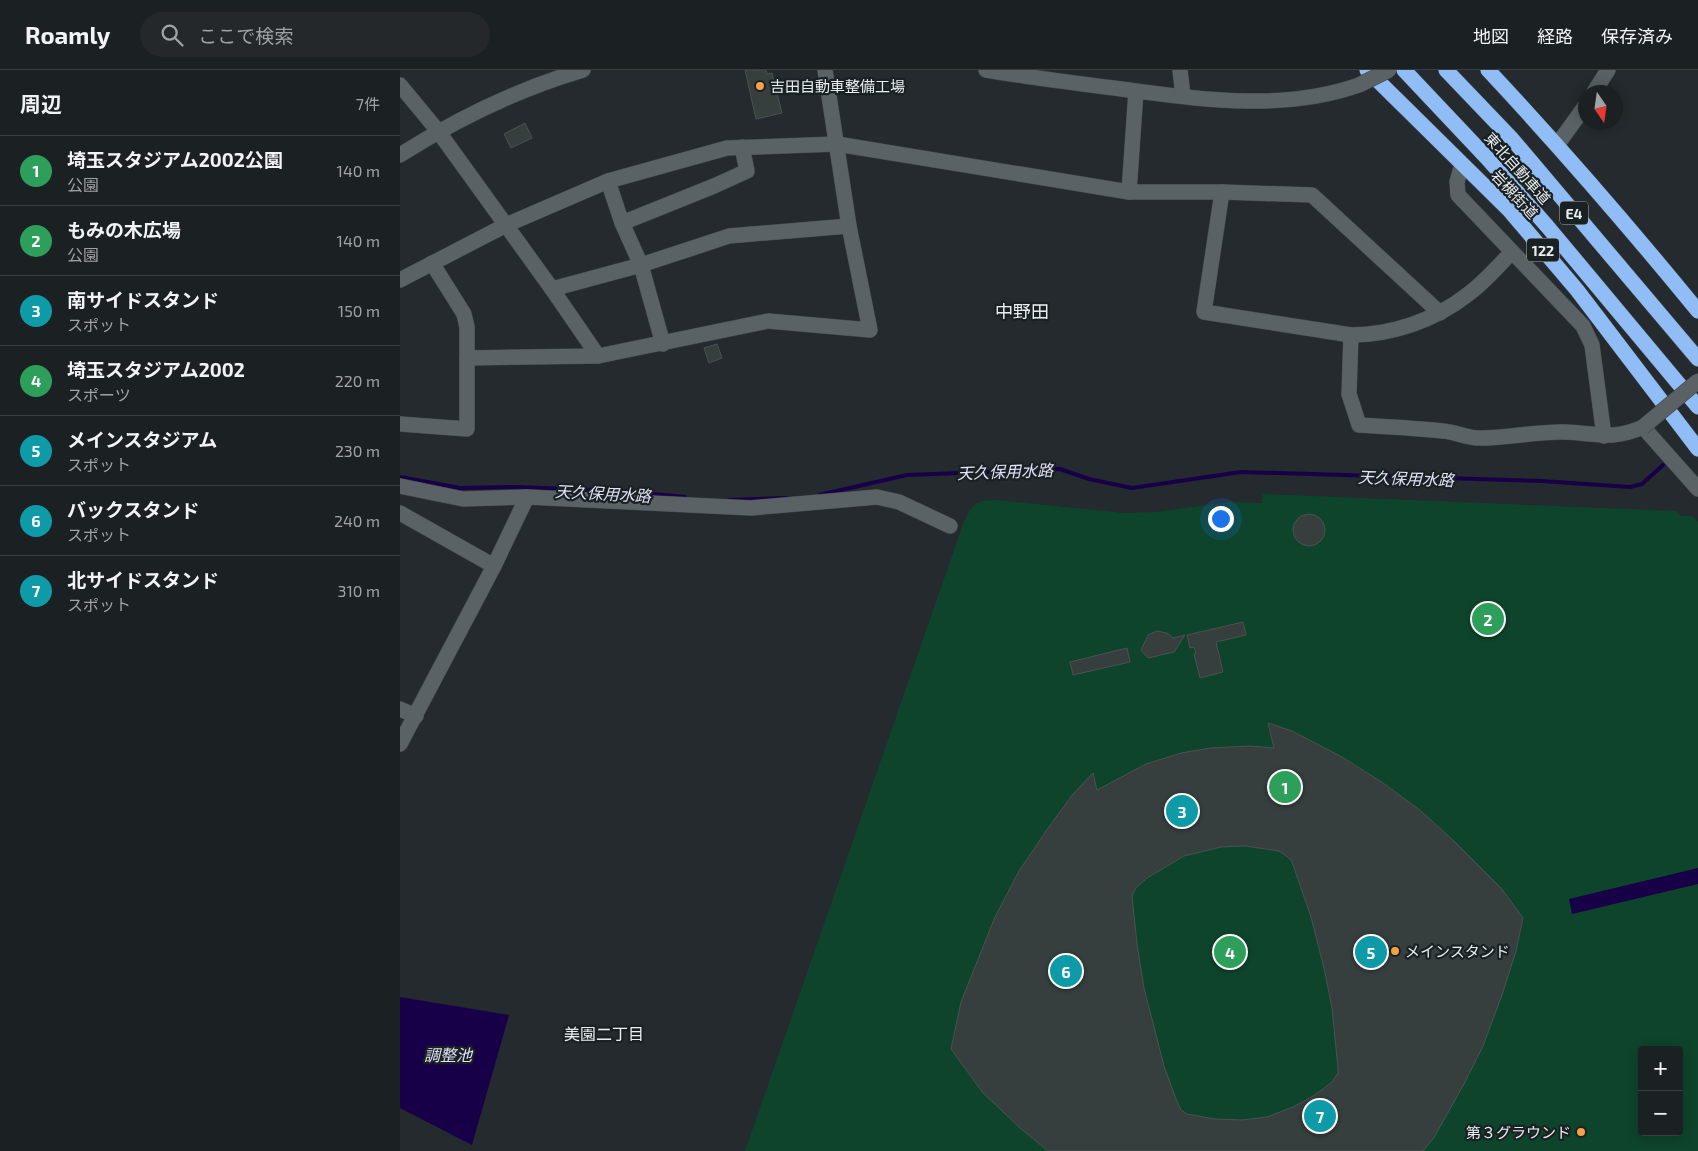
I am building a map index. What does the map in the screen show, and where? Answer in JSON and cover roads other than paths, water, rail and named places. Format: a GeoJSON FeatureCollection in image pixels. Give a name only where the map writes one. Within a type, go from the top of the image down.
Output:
{"type":"FeatureCollection","features":[{"type":"Feature","properties":{"kind":"highway","name":"岩槻街道"},"geometry":{"type":"LineString","coordinates":[[1367,70],[1509,210],[1577,290],[1698,449]]}},
{"type":"Feature","properties":{"kind":"highway","name":"東北自動車道"},"geometry":{"type":"LineString","coordinates":[[1404,70],[1487,158],[1547,226],[1698,407]]}},
{"type":"Feature","properties":{"kind":"highway","name":"東北自動車道"},"geometry":{"type":"LineString","coordinates":[[1446,70],[1512,140],[1698,359]]}},
{"type":"Feature","properties":{"kind":"highway"},"geometry":{"type":"LineString","coordinates":[[1488,70],[1557,145],[1652,254],[1698,311]]}},
{"type":"Feature","properties":{"kind":"street"},"geometry":{"type":"LineString","coordinates":[[400,155],[438,131],[510,96],[583,70]]}},
{"type":"Feature","properties":{"kind":"street"},"geometry":{"type":"LineString","coordinates":[[467,358],[598,356],[768,321],[870,330],[849,226],[825,70]]}},
{"type":"Feature","properties":{"kind":"street"},"geometry":{"type":"LineString","coordinates":[[986,70],[1136,91],[1230,101],[1284,101],[1314,98],[1360,85],[1389,70]]}},
{"type":"Feature","properties":{"kind":"street"},"geometry":{"type":"LineString","coordinates":[[1180,70],[1183,96]]}},
{"type":"Feature","properties":{"kind":"street"},"geometry":{"type":"LineString","coordinates":[[1598,85],[1608,70]]}},
{"type":"Feature","properties":{"kind":"street"},"geometry":{"type":"LineString","coordinates":[[400,85],[438,131],[598,356]]}},
{"type":"Feature","properties":{"kind":"street"},"geometry":{"type":"LineString","coordinates":[[1129,192],[1136,91]]}},
{"type":"Feature","properties":{"kind":"street"},"geometry":{"type":"LineString","coordinates":[[1557,145],[1578,116]]}},
{"type":"Feature","properties":{"kind":"street"},"geometry":{"type":"LineString","coordinates":[[400,280],[506,225],[608,181],[727,148],[837,144],[1129,192],[1222,192],[1312,196],[1440,313]]}},
{"type":"Feature","properties":{"kind":"street"},"geometry":{"type":"LineString","coordinates":[[622,223],[747,171],[742,147]]}},
{"type":"Feature","properties":{"kind":"street"},"geometry":{"type":"LineString","coordinates":[[1462,164],[1457,182],[1458,196],[1583,326],[1592,345],[1604,436]]}},
{"type":"Feature","properties":{"kind":"street"},"geometry":{"type":"LineString","coordinates":[[608,181],[622,223],[641,265],[663,344]]}},
{"type":"Feature","properties":{"kind":"street"},"geometry":{"type":"LineString","coordinates":[[1222,192],[1204,312],[1351,334],[1371,335],[1399,328],[1440,313],[1468,295],[1512,252]]}},
{"type":"Feature","properties":{"kind":"street"},"geometry":{"type":"LineString","coordinates":[[552,289],[641,265],[729,236],[849,226]]}},
{"type":"Feature","properties":{"kind":"street"},"geometry":{"type":"LineString","coordinates":[[400,424],[467,429],[467,327],[464,314],[432,263]]}},
{"type":"Feature","properties":{"kind":"street"},"geometry":{"type":"LineString","coordinates":[[1586,332],[1597,317]]}},
{"type":"Feature","properties":{"kind":"street"},"geometry":{"type":"LineString","coordinates":[[1351,334],[1349,394],[1360,425],[1445,431],[1474,438],[1564,432],[1604,436],[1632,432],[1642,427],[1698,381]]}},
{"type":"Feature","properties":{"kind":"street"},"geometry":{"type":"LineString","coordinates":[[1642,427],[1698,489]]}},
{"type":"Feature","properties":{"kind":"street"},"geometry":{"type":"LineString","coordinates":[[400,486],[463,499],[527,497],[751,508],[877,497],[899,502],[950,526]]}},
{"type":"Feature","properties":{"kind":"street"},"geometry":{"type":"LineString","coordinates":[[400,744],[494,566],[527,497]]}},
{"type":"Feature","properties":{"kind":"street"},"geometry":{"type":"LineString","coordinates":[[400,513],[494,566]]}},
{"type":"Feature","properties":{"kind":"street"},"geometry":{"type":"LineString","coordinates":[[400,709],[416,716]]}},
{"type":"Feature","properties":{"kind":"water"},"geometry":{"type":"Polygon","coordinates":[[[1698,868],[1698,884],[1572,914],[1569,899],[1698,868]]]}},
{"type":"Feature","properties":{"kind":"water","name":"調整池"},"geometry":{"type":"Polygon","coordinates":[[[400,997],[509,1015],[472,1145],[400,1108],[400,997]]]}},
{"type":"Feature","properties":{"kind":"waterway","name":"天久保用水路"},"geometry":{"type":"LineString","coordinates":[[819,495],[907,475],[1060,469],[1089,479],[1132,488],[1241,472],[1542,481],[1630,487],[1642,484],[1663,465]]}},
{"type":"Feature","properties":{"kind":"waterway","name":"天久保用水路"},"geometry":{"type":"LineString","coordinates":[[400,477],[460,488],[517,487],[620,491],[685,497]]}},
{"type":"Feature","properties":{"kind":"waterway","name":"天久保用水路"},"geometry":{"type":"LineString","coordinates":[[729,500],[787,498]]}},
{"type":"Feature","properties":{"kind":"place","name":"吉田自動車整備工場"},"geometry":{"type":"Point","coordinates":[760,86]}},
{"type":"Feature","properties":{"kind":"place","name":"もみの木広場"},"geometry":{"type":"Point","coordinates":[1488,619]}},
{"type":"Feature","properties":{"kind":"place","name":"埼玉スタジアム2002公園"},"geometry":{"type":"Point","coordinates":[1285,787]}},
{"type":"Feature","properties":{"kind":"place","name":"南サイドスタンド"},"geometry":{"type":"Point","coordinates":[1182,811]}},
{"type":"Feature","properties":{"kind":"place","name":"メインスタンド"},"geometry":{"type":"Point","coordinates":[1395,951]}},
{"type":"Feature","properties":{"kind":"place","name":"埼玉スタジアム2002"},"geometry":{"type":"Point","coordinates":[1230,952]}},
{"type":"Feature","properties":{"kind":"place","name":"メインスタジアム"},"geometry":{"type":"Point","coordinates":[1371,952]}},
{"type":"Feature","properties":{"kind":"place","name":"バックスタンド"},"geometry":{"type":"Point","coordinates":[1066,971]}},
{"type":"Feature","properties":{"kind":"place","name":"北サイドスタンド"},"geometry":{"type":"Point","coordinates":[1320,1116]}},
{"type":"Feature","properties":{"kind":"place","name":"第３グラウンド"},"geometry":{"type":"Point","coordinates":[1581,1132]}},
{"type":"Feature","properties":{"kind":"district","name":"中野田"},"geometry":{"type":"Point","coordinates":[1022,311]}},
{"type":"Feature","properties":{"kind":"district","name":"美園二丁目"},"geometry":{"type":"Point","coordinates":[604,1033]}}]}
